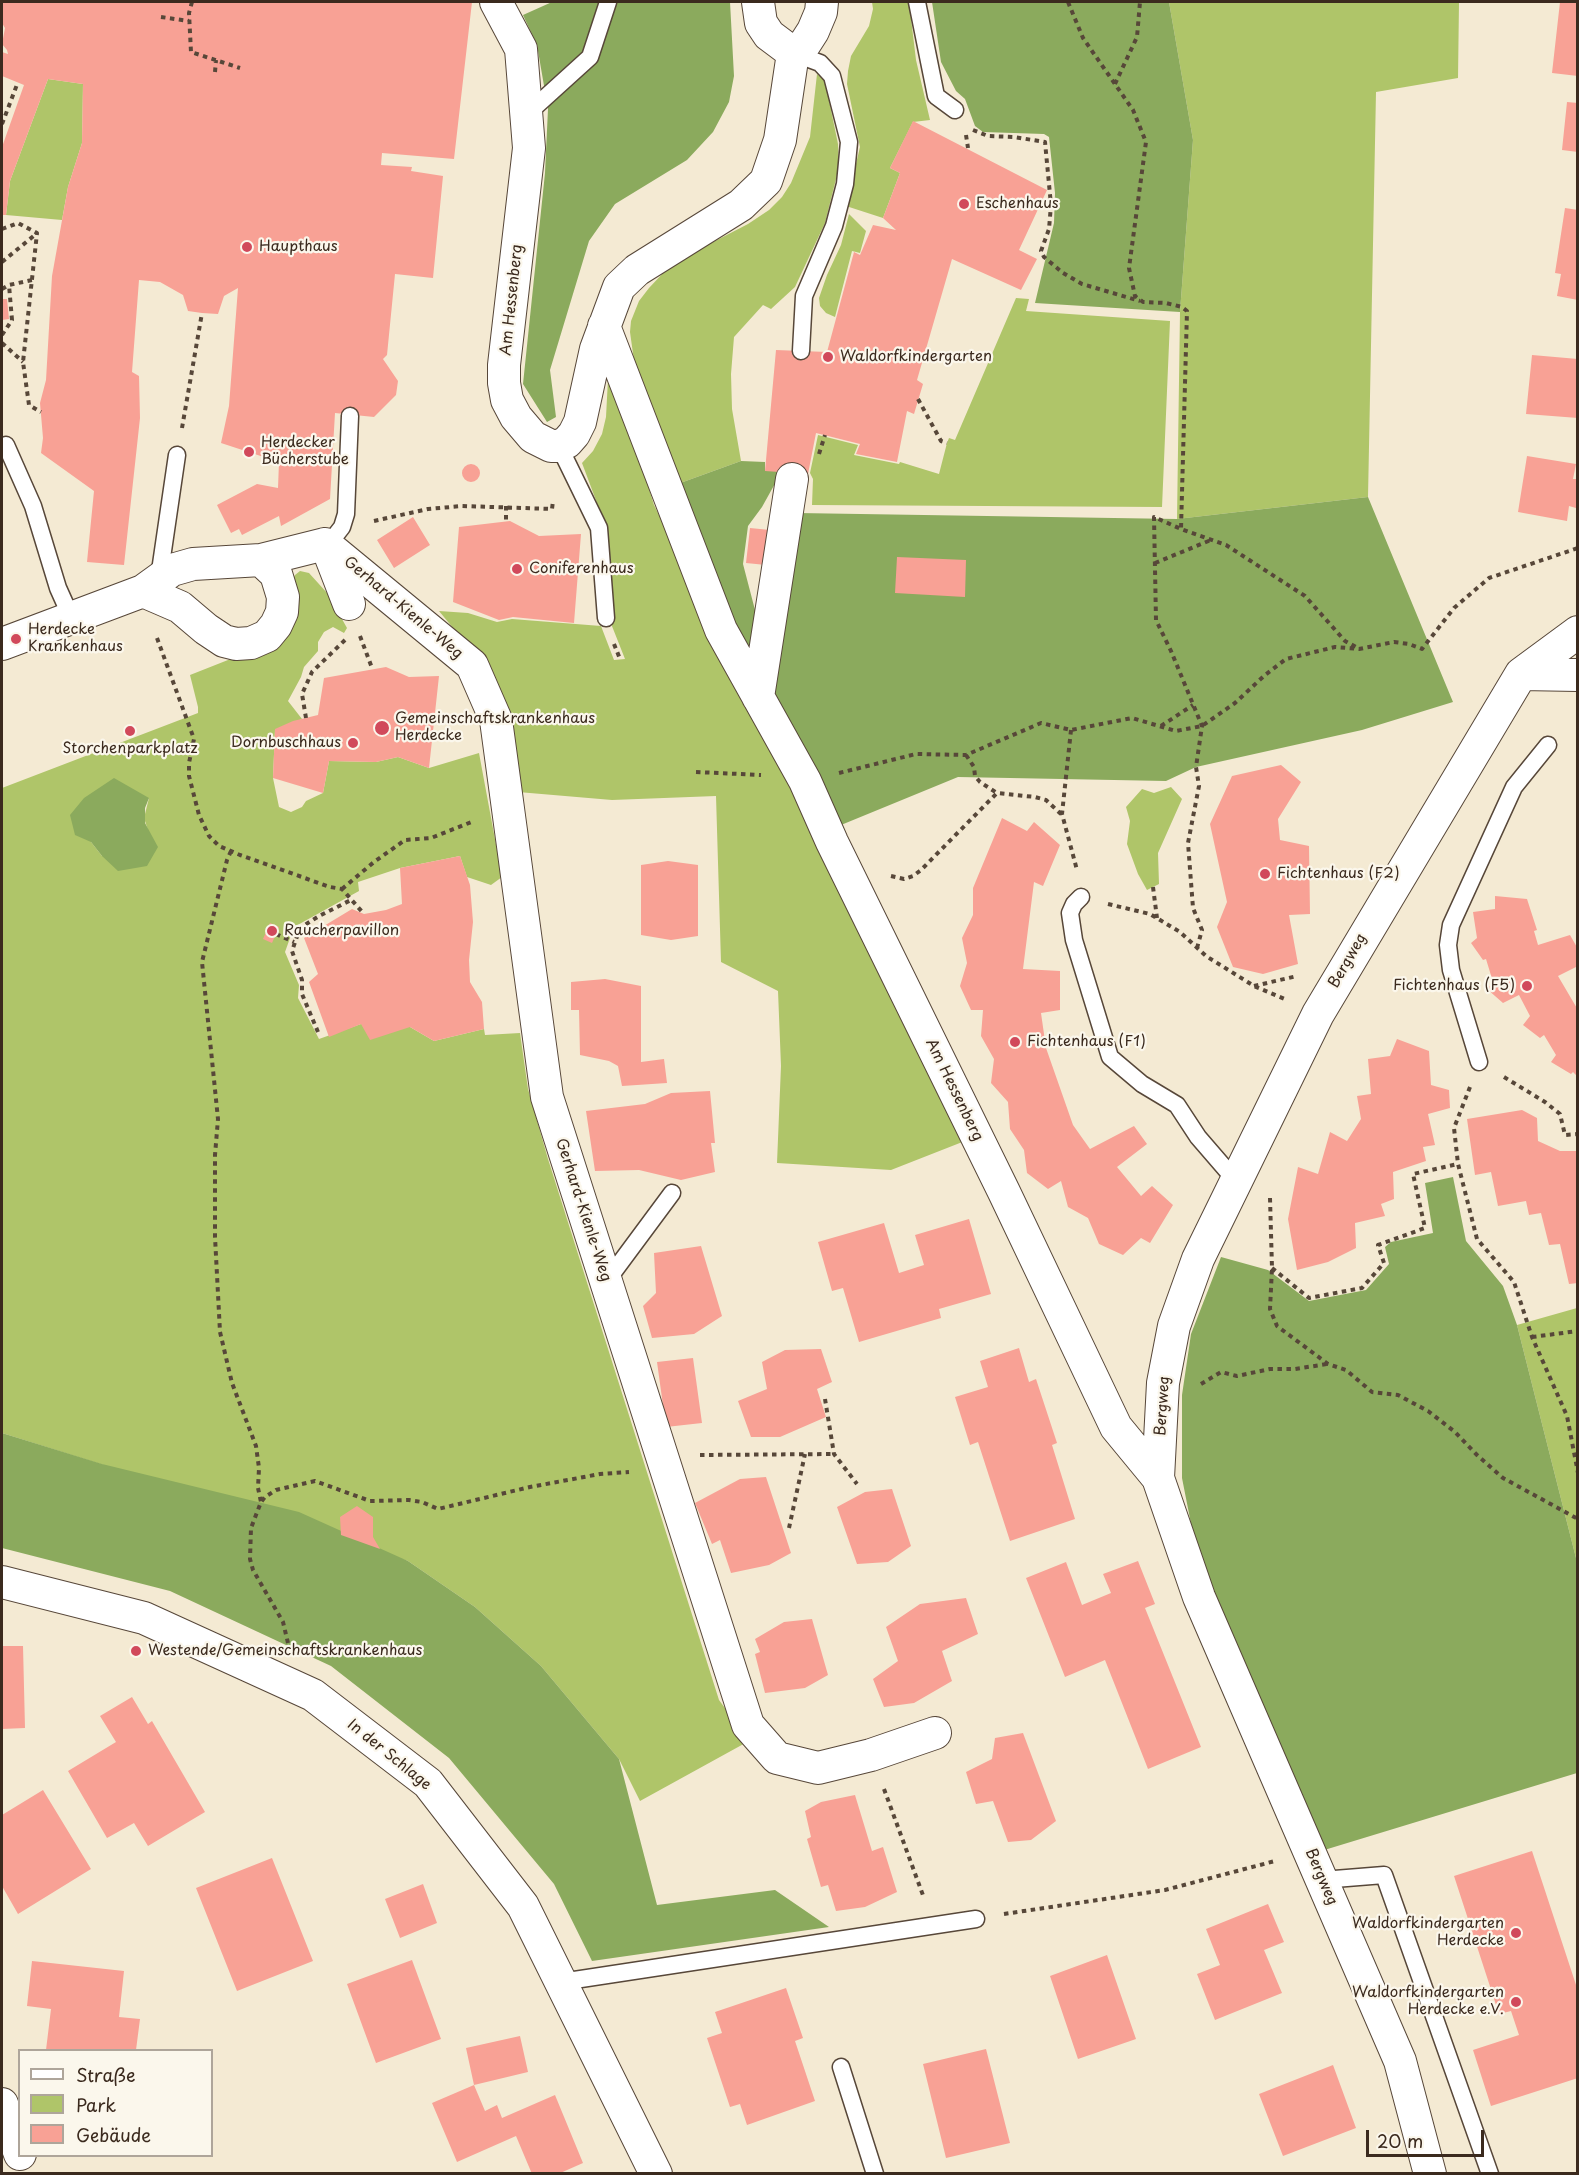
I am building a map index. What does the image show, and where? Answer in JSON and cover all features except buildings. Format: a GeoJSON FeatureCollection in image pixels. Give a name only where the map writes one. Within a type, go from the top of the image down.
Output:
{"type":"FeatureCollection","features":[{"type":"Feature","properties":{"kind":"street","name":"Am Hessenberg"},"geometry":{"type":"LineString","coordinates":[[496,2],[520,49],[529,148],[504,365],[504,383],[507,400],[524,428],[544,444],[559,446]]}},
{"type":"Feature","properties":{"kind":"street"},"geometry":{"type":"LineString","coordinates":[[758,2],[761,22],[769,35],[793,53]]}},
{"type":"Feature","properties":{"kind":"street"},"geometry":{"type":"LineString","coordinates":[[559,446],[567,442],[574,434],[580,422],[590,370],[619,287],[629,277],[741,205],[766,181],[780,140],[793,53],[804,45],[813,31],[821,12],[822,2]]}},
{"type":"Feature","properties":{"kind":"street","name":"Am Hessenberg"},"geometry":{"type":"LineString","coordinates":[[604,326],[721,630],[805,781],[832,842],[1004,1192],[1116,1427],[1158,1478]]}},
{"type":"Feature","properties":{"kind":"street"},"geometry":{"type":"LineString","coordinates":[[758,697],[792,479]]}},
{"type":"Feature","properties":{"kind":"street"},"geometry":{"type":"LineString","coordinates":[[2,644],[71,617],[158,591],[172,570],[193,564],[261,560],[325,544]]}},
{"type":"Feature","properties":{"kind":"street","name":"Gerhard-Kienle-Weg"},"geometry":{"type":"LineString","coordinates":[[325,544],[349,604]]}},
{"type":"Feature","properties":{"kind":"street","name":"Gerhard-Kienle-Weg"},"geometry":{"type":"LineString","coordinates":[[325,544],[472,665],[496,720],[547,1096],[748,1725],[777,1758],[818,1768],[872,1755],[935,1732]]}},
{"type":"Feature","properties":{"kind":"street"},"geometry":{"type":"LineString","coordinates":[[158,591],[224,641],[237,644],[251,643],[267,636],[276,626],[282,612],[283,597],[276,574],[261,560]]}},
{"type":"Feature","properties":{"kind":"street","name":"Bergweg"},"geometry":{"type":"LineString","coordinates":[[1430,2174],[1400,2061],[1199,1597],[1158,1478],[1163,1383],[1174,1326],[1198,1258],[1318,1014],[1521,674],[1578,632]]}},
{"type":"Feature","properties":{"kind":"street"},"geometry":{"type":"LineString","coordinates":[[1521,674],[1578,675]]}},
{"type":"Feature","properties":{"kind":"street","name":"In der Schlage"},"geometry":{"type":"LineString","coordinates":[[2,1582],[144,1618],[314,1695],[428,1783],[523,1906],[656,2174]]}},
{"type":"Feature","properties":{"kind":"street"},"geometry":{"type":"LineString","coordinates":[[2,2104],[18,2149]]}},
{"type":"Feature","properties":{"kind":"street"},"geometry":{"type":"LineString","coordinates":[[21,2157],[26,2174]]}},
{"type":"Feature","properties":{"kind":"lane"},"geometry":{"type":"LineString","coordinates":[[526,116],[590,57],[608,2]]}},
{"type":"Feature","properties":{"kind":"lane"},"geometry":{"type":"LineString","coordinates":[[917,2],[936,96],[955,110]]}},
{"type":"Feature","properties":{"kind":"lane"},"geometry":{"type":"LineString","coordinates":[[793,53],[820,63],[832,76],[849,141],[845,184],[834,226],[804,296],[801,351]]}},
{"type":"Feature","properties":{"kind":"lane"},"geometry":{"type":"LineString","coordinates":[[325,544],[342,527],[346,514],[350,416]]}},
{"type":"Feature","properties":{"kind":"lane"},"geometry":{"type":"LineString","coordinates":[[6,445],[33,506],[58,588],[71,617]]}},
{"type":"Feature","properties":{"kind":"lane"},"geometry":{"type":"LineString","coordinates":[[559,446],[598,528],[606,618]]}},
{"type":"Feature","properties":{"kind":"lane"},"geometry":{"type":"LineString","coordinates":[[158,591],[177,455]]}},
{"type":"Feature","properties":{"kind":"lane"},"geometry":{"type":"LineString","coordinates":[[1479,1062],[1450,970],[1448,945],[1451,925],[1514,787],[1548,745]]}},
{"type":"Feature","properties":{"kind":"lane"},"geometry":{"type":"LineString","coordinates":[[1081,897],[1074,904],[1070,913],[1074,940],[1110,1058],[1142,1084],[1177,1105],[1198,1137],[1236,1181]]}},
{"type":"Feature","properties":{"kind":"lane"},"geometry":{"type":"LineString","coordinates":[[606,1282],[672,1193]]}},
{"type":"Feature","properties":{"kind":"lane"},"geometry":{"type":"LineString","coordinates":[[1322,1880],[1384,1875],[1490,2174]]}},
{"type":"Feature","properties":{"kind":"lane"},"geometry":{"type":"LineString","coordinates":[[561,1982],[976,1919]]}},
{"type":"Feature","properties":{"kind":"lane"},"geometry":{"type":"LineString","coordinates":[[841,2067],[875,2174]]}},
{"type":"Feature","properties":{"kind":"path"},"geometry":{"type":"LineString","coordinates":[[192,2],[189,13],[191,52],[240,68]]}},
{"type":"Feature","properties":{"kind":"path"},"geometry":{"type":"LineString","coordinates":[[1068,2],[1083,38],[1133,111],[1146,142],[1129,267],[1135,296],[1143,302]]}},
{"type":"Feature","properties":{"kind":"path"},"geometry":{"type":"LineString","coordinates":[[1115,84],[1137,38],[1140,2]]}},
{"type":"Feature","properties":{"kind":"path"},"geometry":{"type":"LineString","coordinates":[[160,17],[189,21]]}},
{"type":"Feature","properties":{"kind":"path"},"geometry":{"type":"LineString","coordinates":[[215,72],[216,60]]}},
{"type":"Feature","properties":{"kind":"path"},"geometry":{"type":"LineString","coordinates":[[2,123],[18,82]]}},
{"type":"Feature","properties":{"kind":"path"},"geometry":{"type":"LineString","coordinates":[[972,130],[988,136],[1045,142],[1052,205],[1049,230],[1041,251],[1063,273],[1082,284],[1131,300],[1166,303],[1182,307],[1187,311],[1181,529]]}},
{"type":"Feature","properties":{"kind":"path"},"geometry":{"type":"LineString","coordinates":[[2,229],[18,223],[37,233]]}},
{"type":"Feature","properties":{"kind":"path"},"geometry":{"type":"LineString","coordinates":[[2,262],[37,233]]}},
{"type":"Feature","properties":{"kind":"path"},"geometry":{"type":"LineString","coordinates":[[37,233],[23,362],[29,405],[41,412]]}},
{"type":"Feature","properties":{"kind":"path"},"geometry":{"type":"LineString","coordinates":[[2,290],[9,285],[32,280]]}},
{"type":"Feature","properties":{"kind":"path"},"geometry":{"type":"LineString","coordinates":[[2,335],[12,320],[9,285]]}},
{"type":"Feature","properties":{"kind":"path"},"geometry":{"type":"LineString","coordinates":[[177,455],[202,313]]}},
{"type":"Feature","properties":{"kind":"path"},"geometry":{"type":"LineString","coordinates":[[2,344],[23,362]]}},
{"type":"Feature","properties":{"kind":"path"},"geometry":{"type":"LineString","coordinates":[[918,399],[941,441],[947,443]]}},
{"type":"Feature","properties":{"kind":"path"},"geometry":{"type":"LineString","coordinates":[[370,522],[462,506],[552,509],[553,501]]}},
{"type":"Feature","properties":{"kind":"path"},"geometry":{"type":"LineString","coordinates":[[506,506],[506,522]]}},
{"type":"Feature","properties":{"kind":"path"},"geometry":{"type":"LineString","coordinates":[[1197,948],[1202,930],[1193,908],[1188,843],[1200,786],[1196,767],[1202,726],[1156,620],[1155,517],[1226,545],[1305,596],[1345,641],[1359,649]]}},
{"type":"Feature","properties":{"kind":"path"},"geometry":{"type":"LineString","coordinates":[[1155,563],[1212,540]]}},
{"type":"Feature","properties":{"kind":"path"},"geometry":{"type":"LineString","coordinates":[[696,772],[749,774],[805,781],[915,754],[966,755],[1041,723],[1071,730],[1132,718],[1176,731],[1202,726],[1235,703],[1286,659],[1335,647],[1359,649],[1394,642],[1422,649],[1454,608],[1489,578],[1578,548]]}},
{"type":"Feature","properties":{"kind":"path"},"geometry":{"type":"LineString","coordinates":[[156,635],[194,739],[189,776],[205,830],[214,843],[330,887],[342,889],[364,914]]}},
{"type":"Feature","properties":{"kind":"path"},"geometry":{"type":"LineString","coordinates":[[306,718],[302,694],[312,672],[350,636]]}},
{"type":"Feature","properties":{"kind":"path"},"geometry":{"type":"LineString","coordinates":[[1160,726],[1193,705]]}},
{"type":"Feature","properties":{"kind":"path"},"geometry":{"type":"LineString","coordinates":[[1071,730],[1062,814],[1075,858],[1081,897]]}},
{"type":"Feature","properties":{"kind":"path"},"geometry":{"type":"LineString","coordinates":[[966,755],[974,767],[975,776],[997,793],[1046,800],[1062,814]]}},
{"type":"Feature","properties":{"kind":"path"},"geometry":{"type":"LineString","coordinates":[[883,873],[898,879],[917,874],[997,793]]}},
{"type":"Feature","properties":{"kind":"path"},"geometry":{"type":"LineString","coordinates":[[342,889],[405,840],[431,838],[507,806]]}},
{"type":"Feature","properties":{"kind":"path"},"geometry":{"type":"LineString","coordinates":[[231,851],[202,962],[218,1119],[214,1155],[215,1238],[220,1332],[232,1383],[255,1446],[261,1502]]}},
{"type":"Feature","properties":{"kind":"path"},"geometry":{"type":"LineString","coordinates":[[1153,887],[1157,919]]}},
{"type":"Feature","properties":{"kind":"path"},"geometry":{"type":"LineString","coordinates":[[318,1032],[302,994],[302,980],[292,951],[294,942],[300,928],[351,900]]}},
{"type":"Feature","properties":{"kind":"path"},"geometry":{"type":"LineString","coordinates":[[1108,904],[1150,914],[1180,932],[1206,956],[1254,986]]}},
{"type":"Feature","properties":{"kind":"path"},"geometry":{"type":"LineString","coordinates":[[276,934],[294,942]]}},
{"type":"Feature","properties":{"kind":"path"},"geometry":{"type":"LineString","coordinates":[[1578,1134],[1565,1135],[1560,1114],[1479,1062],[1454,1128],[1458,1164],[1477,1239],[1514,1282],[1532,1337],[1567,1416],[1578,1473]]}},
{"type":"Feature","properties":{"kind":"path"},"geometry":{"type":"LineString","coordinates":[[1272,1268],[1309,1298],[1362,1288],[1383,1263],[1378,1245],[1425,1228],[1413,1174],[1458,1164]]}},
{"type":"Feature","properties":{"kind":"path"},"geometry":{"type":"LineString","coordinates":[[1270,1191],[1272,1268],[1270,1309],[1277,1326],[1328,1364],[1346,1370],[1372,1392],[1398,1395],[1428,1411],[1455,1432],[1503,1478],[1578,1519]]}},
{"type":"Feature","properties":{"kind":"path"},"geometry":{"type":"LineString","coordinates":[[1532,1337],[1578,1331]]}},
{"type":"Feature","properties":{"kind":"path"},"geometry":{"type":"LineString","coordinates":[[1163,1383],[1202,1384],[1221,1372],[1237,1376],[1270,1369],[1295,1369],[1328,1364]]}},
{"type":"Feature","properties":{"kind":"path"},"geometry":{"type":"LineString","coordinates":[[825,1399],[834,1454],[857,1484]]}},
{"type":"Feature","properties":{"kind":"path"},"geometry":{"type":"LineString","coordinates":[[789,1528],[805,1454]]}},
{"type":"Feature","properties":{"kind":"path"},"geometry":{"type":"LineString","coordinates":[[704,1455],[834,1454]]}},
{"type":"Feature","properties":{"kind":"path"},"geometry":{"type":"LineString","coordinates":[[298,1688],[283,1622],[253,1570],[250,1559],[251,1528],[261,1502],[276,1490],[315,1481],[370,1501],[416,1501],[438,1509],[530,1487],[600,1474],[666,1469]]}},
{"type":"Feature","properties":{"kind":"path"},"geometry":{"type":"LineString","coordinates":[[872,1755],[934,1926]]}},
{"type":"Feature","properties":{"kind":"path"},"geometry":{"type":"LineString","coordinates":[[976,1919],[1165,1890],[1231,1874],[1310,1850]]}},
{"type":"Feature","properties":{"kind":"green space"},"geometry":{"type":"Polygon","coordinates":[[[552,2],[730,2],[734,76],[729,102],[713,132],[687,160],[615,204],[589,241],[550,370],[556,417],[547,422],[523,384],[545,173],[548,109],[537,45],[523,15],[552,2]]]}},
{"type":"Feature","properties":{"kind":"green space"},"geometry":{"type":"Polygon","coordinates":[[[872,2],[909,2],[916,60],[930,120],[913,122],[890,168],[900,173],[883,218],[846,206],[860,147],[847,84],[848,71],[851,56],[869,26],[873,9],[872,2]]]}},
{"type":"Feature","properties":{"kind":"green space"},"geometry":{"type":"Polygon","coordinates":[[[932,2],[1169,2],[1193,140],[1180,312],[1035,303],[1054,223],[1055,193],[1049,137],[1044,134],[983,132],[975,126],[965,99],[956,91],[941,62],[932,2]]]}},
{"type":"Feature","properties":{"kind":"green space"},"geometry":{"type":"Polygon","coordinates":[[[1169,2],[1459,2],[1458,78],[1376,92],[1368,497],[1177,519],[1180,312],[1193,140],[1169,2]]]}},
{"type":"Feature","properties":{"kind":"green space"},"geometry":{"type":"Polygon","coordinates":[[[817,74],[825,81],[838,144],[839,167],[825,223],[795,287],[771,309],[763,305],[734,337],[731,374],[732,409],[741,461],[672,486],[636,375],[630,332],[631,321],[639,301],[665,271],[688,255],[748,224],[769,210],[782,197],[791,183],[810,137],[817,74]]]}},
{"type":"Feature","properties":{"kind":"green space"},"geometry":{"type":"Polygon","coordinates":[[[48,79],[83,84],[82,143],[68,187],[62,220],[6,215],[10,181],[48,79]]]}},
{"type":"Feature","properties":{"kind":"green space"},"geometry":{"type":"Polygon","coordinates":[[[849,214],[866,231],[860,253],[852,251],[835,317],[826,313],[820,306],[819,298],[841,245],[849,214]]]}},
{"type":"Feature","properties":{"kind":"green space"},"geometry":{"type":"Polygon","coordinates":[[[1016,298],[1029,299],[1026,311],[1170,321],[1162,507],[812,505],[813,479],[810,473],[818,435],[858,445],[854,455],[899,464],[900,462],[939,474],[949,438],[955,440],[1016,298]]]}},
{"type":"Feature","properties":{"kind":"green space"},"geometry":{"type":"Polygon","coordinates":[[[609,360],[654,505],[970,1139],[891,1170],[777,1163],[781,1066],[778,991],[721,962],[716,796],[612,800],[518,792],[481,662],[439,611],[468,613],[497,622],[512,619],[601,626],[614,660],[625,659],[608,616],[606,527],[582,463],[593,451],[602,434],[606,417],[609,360]]]}},
{"type":"Feature","properties":{"kind":"green space"},"geometry":{"type":"Polygon","coordinates":[[[741,461],[765,462],[765,471],[782,471],[762,507],[748,526],[743,564],[761,633],[752,650],[745,649],[672,486],[741,461]]]}},
{"type":"Feature","properties":{"kind":"green space"},"geometry":{"type":"Polygon","coordinates":[[[1368,497],[1453,702],[1362,730],[1196,767],[1166,781],[958,777],[841,825],[770,688],[797,513],[1177,519],[1368,497]]]}},
{"type":"Feature","properties":{"kind":"green space"},"geometry":{"type":"Polygon","coordinates":[[[300,571],[309,573],[328,594],[347,628],[344,633],[333,627],[324,632],[318,642],[318,651],[304,667],[288,701],[302,719],[275,730],[273,778],[279,807],[291,812],[302,807],[306,801],[323,793],[329,761],[376,762],[398,757],[429,768],[479,753],[502,877],[491,885],[467,877],[460,856],[400,868],[358,882],[359,891],[294,927],[285,952],[299,985],[298,998],[319,1039],[361,1024],[410,1027],[434,1041],[484,1029],[485,1035],[520,1033],[528,1089],[548,1159],[719,1700],[749,1741],[640,1801],[619,1759],[541,1666],[475,1607],[408,1561],[2,1433],[2,788],[198,713],[190,675],[228,660],[254,655],[295,575],[300,571]],[[149,798],[91,842],[102,856],[148,830],[144,818],[149,798]]]}},
{"type":"Feature","properties":{"kind":"green space"},"geometry":{"type":"Polygon","coordinates":[[[114,778],[149,798],[145,808],[145,823],[158,847],[147,866],[118,871],[91,842],[75,835],[70,815],[84,798],[114,778]]]}},
{"type":"Feature","properties":{"kind":"green space"},"geometry":{"type":"Polygon","coordinates":[[[1171,787],[1182,799],[1158,853],[1159,884],[1147,890],[1138,874],[1127,844],[1130,821],[1126,807],[1142,789],[1154,793],[1171,787]]]}},
{"type":"Feature","properties":{"kind":"green space"},"geometry":{"type":"Polygon","coordinates":[[[1453,1177],[1466,1241],[1503,1286],[1517,1325],[1577,1562],[1577,1773],[1321,1851],[1215,1599],[1194,1539],[1182,1478],[1182,1395],[1191,1334],[1221,1257],[1268,1270],[1309,1301],[1366,1290],[1389,1264],[1385,1247],[1391,1242],[1433,1233],[1425,1183],[1453,1177]]]}},
{"type":"Feature","properties":{"kind":"green space"},"geometry":{"type":"Polygon","coordinates":[[[1578,1308],[1577,1562],[1517,1325],[1578,1308]]]}},
{"type":"Feature","properties":{"kind":"green space"},"geometry":{"type":"Polygon","coordinates":[[[2,1433],[102,1464],[299,1512],[408,1561],[475,1607],[541,1666],[619,1759],[657,1905],[775,1890],[829,1927],[592,1961],[554,1884],[449,1758],[331,1666],[170,1591],[2,1548],[2,1433]]]}},
{"type":"Feature","properties":{"kind":"place","name":"Eschenhaus"},"geometry":{"type":"Point","coordinates":[964,204]}},
{"type":"Feature","properties":{"kind":"place","name":"Haupthaus"},"geometry":{"type":"Point","coordinates":[247,247]}},
{"type":"Feature","properties":{"kind":"place","name":"Waldorfkindergarten"},"geometry":{"type":"Point","coordinates":[828,357]}},
{"type":"Feature","properties":{"kind":"place","name":"Herdecker Bücherstube"},"geometry":{"type":"Point","coordinates":[249,452]}},
{"type":"Feature","properties":{"kind":"place","name":"Coniferenhaus"},"geometry":{"type":"Point","coordinates":[517,569]}},
{"type":"Feature","properties":{"kind":"place","name":"Herdecke Krankenhaus"},"geometry":{"type":"Point","coordinates":[16,639]}},
{"type":"Feature","properties":{"kind":"place","name":"Gemeinschaftskrankenhaus Herdecke"},"geometry":{"type":"Point","coordinates":[382,728]}},
{"type":"Feature","properties":{"kind":"place","name":"Storchenparkplatz"},"geometry":{"type":"Point","coordinates":[130,731]}},
{"type":"Feature","properties":{"kind":"place","name":"Dornbuschhaus"},"geometry":{"type":"Point","coordinates":[353,743]}},
{"type":"Feature","properties":{"kind":"place","name":"Fichtenhaus (F2)"},"geometry":{"type":"Point","coordinates":[1265,874]}},
{"type":"Feature","properties":{"kind":"place","name":"Raucherpavillon"},"geometry":{"type":"Point","coordinates":[272,931]}},
{"type":"Feature","properties":{"kind":"place","name":"Fichtenhaus (F5)"},"geometry":{"type":"Point","coordinates":[1527,986]}},
{"type":"Feature","properties":{"kind":"place","name":"Fichtenhaus (F1)"},"geometry":{"type":"Point","coordinates":[1015,1042]}},
{"type":"Feature","properties":{"kind":"place","name":"Westende/Gemeinschaftskrankenhaus"},"geometry":{"type":"Point","coordinates":[136,1651]}},
{"type":"Feature","properties":{"kind":"place","name":"Waldorfkindergarten Herdecke"},"geometry":{"type":"Point","coordinates":[1516,1933]}},
{"type":"Feature","properties":{"kind":"place","name":"Waldorfkindergarten Herdecke e.V."},"geometry":{"type":"Point","coordinates":[1516,2002]}}]}
